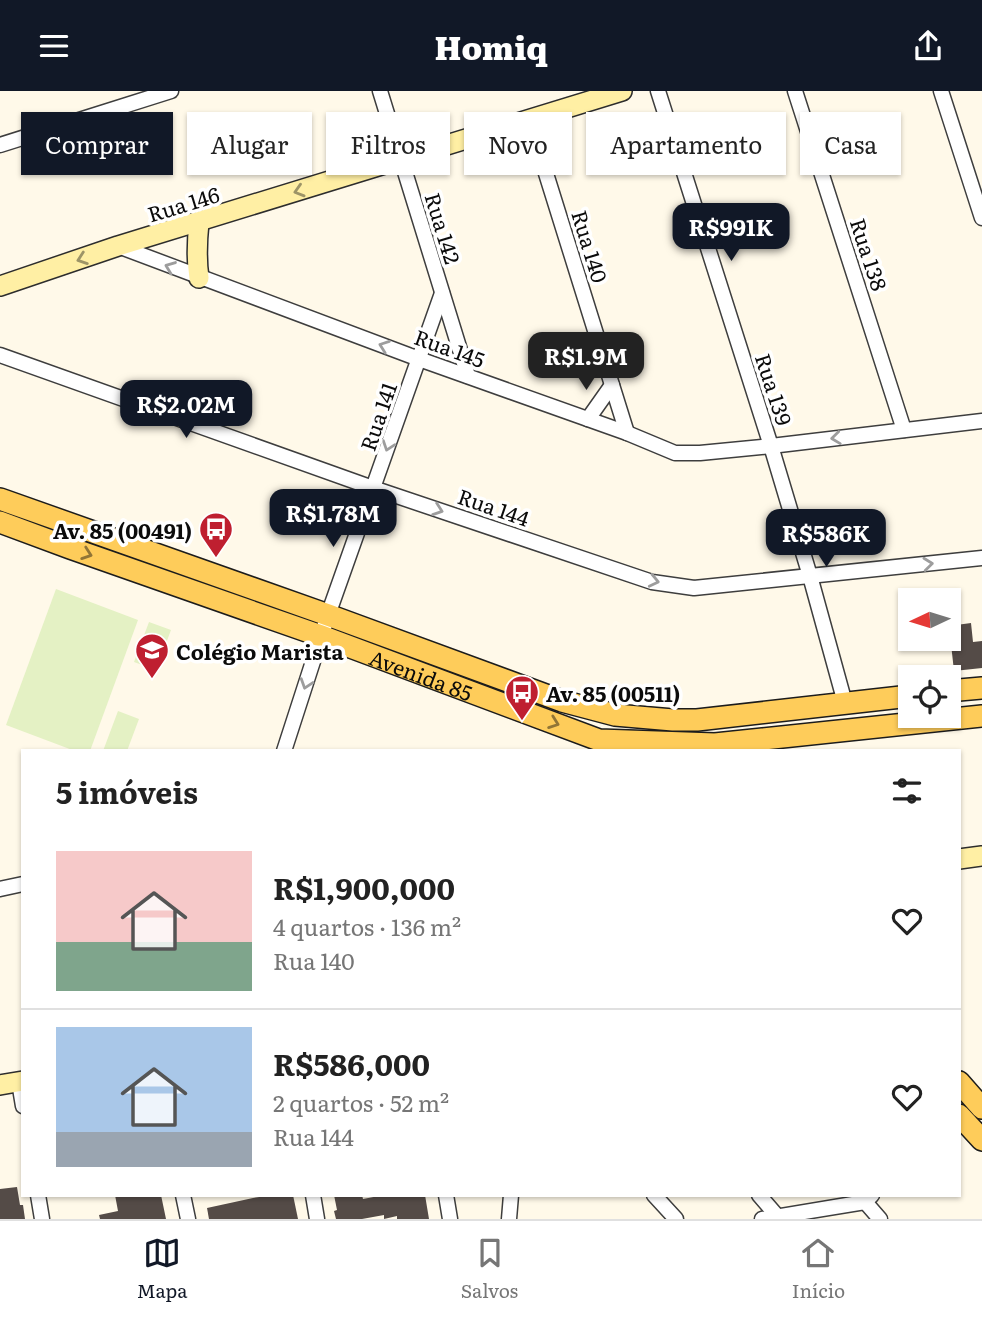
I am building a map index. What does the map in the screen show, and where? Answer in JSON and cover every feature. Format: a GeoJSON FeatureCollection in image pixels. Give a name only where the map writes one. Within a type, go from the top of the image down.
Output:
{"type":"FeatureCollection","features":[{"type":"Feature","properties":{"kind":"main road","name":"Avenida 85"},"geometry":{"type":"LineString","coordinates":[[0,499],[562,701],[615,716],[697,720],[898,697]]}},
{"type":"Feature","properties":{"kind":"main road","name":"Avenida 85"},"geometry":{"type":"LineString","coordinates":[[0,521],[69,548],[321,636],[599,740],[715,747],[770,744],[982,716]]}},
{"type":"Feature","properties":{"kind":"main road"},"geometry":{"type":"LineString","coordinates":[[961,690],[982,688]]}},
{"type":"Feature","properties":{"kind":"main road"},"geometry":{"type":"LineString","coordinates":[[697,720],[715,747]]}},
{"type":"Feature","properties":{"kind":"main road"},"geometry":{"type":"LineString","coordinates":[[599,740],[616,749]]}},
{"type":"Feature","properties":{"kind":"main road"},"geometry":{"type":"LineString","coordinates":[[961,1084],[982,1108]]}},
{"type":"Feature","properties":{"kind":"main road"},"geometry":{"type":"LineString","coordinates":[[961,1120],[982,1140]]}},
{"type":"Feature","properties":{"kind":"street"},"geometry":{"type":"LineString","coordinates":[[0,145],[171,91]]}},
{"type":"Feature","properties":{"kind":"street","name":"Rua 142"},"geometry":{"type":"LineString","coordinates":[[380,91],[386,112]]}},
{"type":"Feature","properties":{"kind":"street","name":"Rua 146"},"geometry":{"type":"LineString","coordinates":[[552,112],[622,91]]}},
{"type":"Feature","properties":{"kind":"street","name":"Rua 139"},"geometry":{"type":"LineString","coordinates":[[658,91],[771,446],[845,703]]}},
{"type":"Feature","properties":{"kind":"street","name":"Rua 138"},"geometry":{"type":"LineString","coordinates":[[795,91],[904,430]]}},
{"type":"Feature","properties":{"kind":"street"},"geometry":{"type":"LineString","coordinates":[[940,91],[981,215]]}},
{"type":"Feature","properties":{"kind":"street","name":"Rua 146"},"geometry":{"type":"LineString","coordinates":[[0,286],[118,246],[350,175]]}},
{"type":"Feature","properties":{"kind":"street","name":"Rua 142"},"geometry":{"type":"LineString","coordinates":[[406,175],[468,376]]}},
{"type":"Feature","properties":{"kind":"street","name":"Rua 140"},"geometry":{"type":"LineString","coordinates":[[546,175],[627,433]]}},
{"type":"Feature","properties":{"kind":"street"},"geometry":{"type":"LineString","coordinates":[[199,222],[196,259],[200,278]]}},
{"type":"Feature","properties":{"kind":"street","name":"Rua 145"},"geometry":{"type":"LineString","coordinates":[[118,246],[675,453],[771,446],[982,421]]}},
{"type":"Feature","properties":{"kind":"street","name":"Rua 141"},"geometry":{"type":"LineString","coordinates":[[285,749],[328,615],[442,293]]}},
{"type":"Feature","properties":{"kind":"street","name":"Rua 144"},"geometry":{"type":"LineString","coordinates":[[0,345],[5,357],[373,488],[652,582],[694,588],[982,558]]}},
{"type":"Feature","properties":{"kind":"street"},"geometry":{"type":"LineString","coordinates":[[588,419],[612,385]]}},
{"type":"Feature","properties":{"kind":"street"},"geometry":{"type":"LineString","coordinates":[[961,859],[982,856]]}},
{"type":"Feature","properties":{"kind":"street"},"geometry":{"type":"LineString","coordinates":[[0,889],[21,884]]}},
{"type":"Feature","properties":{"kind":"street"},"geometry":{"type":"LineString","coordinates":[[14,1083],[21,1101]]}},
{"type":"Feature","properties":{"kind":"street"},"geometry":{"type":"LineString","coordinates":[[38,1197],[42,1219]]}},
{"type":"Feature","properties":{"kind":"street"},"geometry":{"type":"LineString","coordinates":[[183,1197],[188,1219]]}},
{"type":"Feature","properties":{"kind":"street"},"geometry":{"type":"LineString","coordinates":[[313,1197],[317,1219]]}},
{"type":"Feature","properties":{"kind":"street"},"geometry":{"type":"LineString","coordinates":[[446,1197],[450,1219]]}},
{"type":"Feature","properties":{"kind":"street"},"geometry":{"type":"LineString","coordinates":[[509,1219],[511,1197]]}},
{"type":"Feature","properties":{"kind":"street"},"geometry":{"type":"LineString","coordinates":[[656,1197],[676,1219]]}},
{"type":"Feature","properties":{"kind":"street"},"geometry":{"type":"LineString","coordinates":[[761,1197],[778,1217]]}},
{"type":"Feature","properties":{"kind":"street"},"geometry":{"type":"LineString","coordinates":[[762,1219],[865,1197],[880,1219]]}},
{"type":"Feature","properties":{"kind":"green space"},"geometry":{"type":"Polygon","coordinates":[[[56,589],[138,620],[91,749],[70,749],[6,725],[56,589]]]}},
{"type":"Feature","properties":{"kind":"green space"},"geometry":{"type":"Polygon","coordinates":[[[149,622],[171,630],[156,670],[134,662],[149,622]]]}},
{"type":"Feature","properties":{"kind":"green space"},"geometry":{"type":"Polygon","coordinates":[[[118,711],[139,719],[128,749],[104,749],[118,711]]]}},
{"type":"Feature","properties":{"kind":"building"},"geometry":{"type":"Polygon","coordinates":[[[971,623],[973,642],[982,641],[982,668],[961,670],[961,665],[953,665],[952,651],[961,651],[961,624],[971,623]]]}},
{"type":"Feature","properties":{"kind":"building"},"geometry":{"type":"Polygon","coordinates":[[[17,1187],[25,1219],[0,1219],[0,1189],[17,1187]]]}},
{"type":"Feature","properties":{"kind":"building"},"geometry":{"type":"Polygon","coordinates":[[[115,1197],[161,1197],[166,1219],[100,1219],[99,1215],[118,1211],[115,1197]]]}},
{"type":"Feature","properties":{"kind":"building"},"geometry":{"type":"Polygon","coordinates":[[[293,1197],[298,1219],[209,1219],[207,1208],[253,1198],[293,1197]]]}},
{"type":"Feature","properties":{"kind":"building"},"geometry":{"type":"Polygon","coordinates":[[[334,1197],[425,1197],[429,1219],[397,1219],[397,1216],[384,1219],[384,1215],[362,1219],[336,1219],[334,1211],[337,1210],[334,1197]]]}},
{"type":"Feature","properties":{"kind":"place","name":"Av. 85 (00491)"},"geometry":{"type":"Point","coordinates":[216,559]}},
{"type":"Feature","properties":{"kind":"place","name":"Colégio Marista"},"geometry":{"type":"Point","coordinates":[152,680]}},
{"type":"Feature","properties":{"kind":"place","name":"Av. 85 (00511)"},"geometry":{"type":"Point","coordinates":[522,722]}}]}
